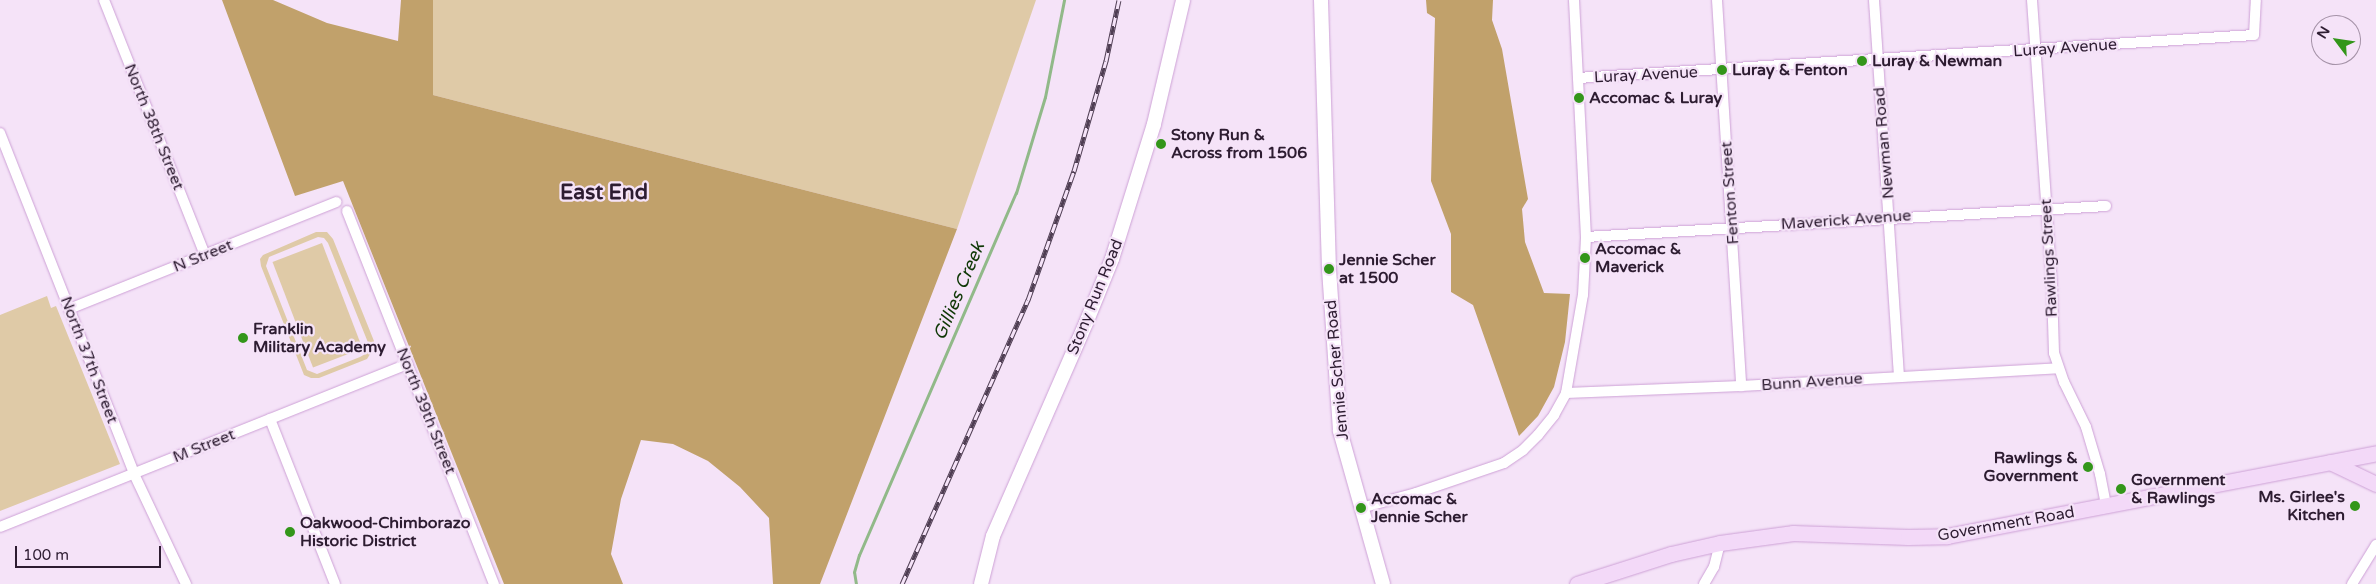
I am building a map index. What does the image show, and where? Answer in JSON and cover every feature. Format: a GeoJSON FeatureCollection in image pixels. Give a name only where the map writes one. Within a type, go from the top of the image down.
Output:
{"type":"FeatureCollection","features":[{"type":"Feature","properties":{"kind":"main road","name":"Government Road"},"geometry":{"type":"LineString","coordinates":[[1577,584],[1671,554],[1720,543],[1793,533],[1908,537],[1947,536],[2376,453]]}},
{"type":"Feature","properties":{"kind":"main road"},"geometry":{"type":"LineString","coordinates":[[2330,462],[2376,484]]}},
{"type":"Feature","properties":{"kind":"street","name":"North 38th Street"},"geometry":{"type":"LineString","coordinates":[[104,0],[205,255]]}},
{"type":"Feature","properties":{"kind":"street","name":"Stony Run Road"},"geometry":{"type":"LineString","coordinates":[[980,584],[993,536],[1112,259],[1154,124],[1183,0]]}},
{"type":"Feature","properties":{"kind":"street","name":"Jennie Scher Road"},"geometry":{"type":"LineString","coordinates":[[1321,0],[1329,269],[1340,431],[1383,584]]}},
{"type":"Feature","properties":{"kind":"street"},"geometry":{"type":"LineString","coordinates":[[1362,508],[1416,493],[1504,463],[1523,450],[1538,436],[1554,415],[1566,393],[1583,295],[1586,237],[1574,0]]}},
{"type":"Feature","properties":{"kind":"street","name":"Fenton Street"},"geometry":{"type":"LineString","coordinates":[[1717,0],[1742,386]]}},
{"type":"Feature","properties":{"kind":"street","name":"Newman Road"},"geometry":{"type":"LineString","coordinates":[[1874,0],[1890,218],[1899,376]]}},
{"type":"Feature","properties":{"kind":"street","name":"Rawlings Street"},"geometry":{"type":"LineString","coordinates":[[2032,0],[2054,353],[2058,368],[2086,427],[2100,474],[2106,506]]}},
{"type":"Feature","properties":{"kind":"street","name":"Luray Avenue"},"geometry":{"type":"LineString","coordinates":[[1578,78],[2254,35],[2256,0]]}},
{"type":"Feature","properties":{"kind":"street","name":"North 37th Street"},"geometry":{"type":"LineString","coordinates":[[1,139],[134,474],[186,584]]}},
{"type":"Feature","properties":{"kind":"street","name":"N Street"},"geometry":{"type":"LineString","coordinates":[[69,309],[336,202]]}},
{"type":"Feature","properties":{"kind":"street","name":"Maverick Avenue"},"geometry":{"type":"LineString","coordinates":[[1586,237],[2046,208],[2106,206]]}},
{"type":"Feature","properties":{"kind":"street","name":"North 39th Street"},"geometry":{"type":"LineString","coordinates":[[347,211],[494,584]]}},
{"type":"Feature","properties":{"kind":"street","name":"M Street"},"geometry":{"type":"LineString","coordinates":[[0,527],[408,364]]}},
{"type":"Feature","properties":{"kind":"street","name":"Bunn Avenue"},"geometry":{"type":"LineString","coordinates":[[1566,393],[1742,386],[2058,368]]}},
{"type":"Feature","properties":{"kind":"street"},"geometry":{"type":"LineString","coordinates":[[270,419],[335,584]]}},
{"type":"Feature","properties":{"kind":"street"},"geometry":{"type":"LineString","coordinates":[[1704,584],[1714,567],[1720,543]]}},
{"type":"Feature","properties":{"kind":"street"},"geometry":{"type":"LineString","coordinates":[[2352,584],[2376,545]]}},
{"type":"Feature","properties":{"kind":"shaded area"},"geometry":{"type":"Polygon","coordinates":[[[222,0],[273,0],[327,23],[398,41],[401,0],[433,0],[433,95],[957,229],[820,584],[773,584],[769,518],[740,487],[708,461],[673,444],[641,440],[621,499],[611,554],[623,584],[504,584],[343,181],[295,196],[222,0]]]}},
{"type":"Feature","properties":{"kind":"shaded area"},"geometry":{"type":"Polygon","coordinates":[[[433,0],[1036,0],[957,229],[433,95],[433,0]]]}},
{"type":"Feature","properties":{"kind":"shaded area"},"geometry":{"type":"Polygon","coordinates":[[[1426,0],[1493,0],[1492,20],[1502,49],[1528,199],[1522,209],[1525,242],[1544,293],[1570,294],[1565,342],[1554,387],[1538,416],[1519,436],[1473,305],[1451,292],[1451,234],[1431,181],[1435,18],[1427,13],[1426,0]]]}},
{"type":"Feature","properties":{"kind":"shaded area"},"geometry":{"type":"Polygon","coordinates":[[[316,232],[327,232],[333,239],[374,341],[374,348],[367,359],[319,378],[311,378],[304,375],[261,266],[260,259],[263,255],[316,232]],[[318,237],[269,257],[266,266],[307,370],[317,374],[360,357],[367,353],[369,345],[328,243],[324,238],[318,237]]]}},
{"type":"Feature","properties":{"kind":"shaded area"},"geometry":{"type":"Polygon","coordinates":[[[322,243],[362,348],[313,367],[273,262],[322,243]]]}},
{"type":"Feature","properties":{"kind":"shaded area"},"geometry":{"type":"Polygon","coordinates":[[[47,296],[51,308],[56,306],[120,464],[0,511],[0,315],[47,296]]]}},
{"type":"Feature","properties":{"kind":"waterway","name":"Gillies Creek"},"geometry":{"type":"LineString","coordinates":[[856,584],[854,572],[859,555],[1016,193],[1045,97],[1064,0]]}},
{"type":"Feature","properties":{"kind":"railway"},"geometry":{"type":"LineString","coordinates":[[902,584],[1028,300],[1074,171],[1106,61],[1119,0]]}},
{"type":"Feature","properties":{"kind":"place","name":"Luray & Newman"},"geometry":{"type":"Point","coordinates":[1862,61]}},
{"type":"Feature","properties":{"kind":"place","name":"Luray & Fenton"},"geometry":{"type":"Point","coordinates":[1722,70]}},
{"type":"Feature","properties":{"kind":"place","name":"Accomac & Luray"},"geometry":{"type":"Point","coordinates":[1579,98]}},
{"type":"Feature","properties":{"kind":"place","name":"Stony Run & Across from 1506"},"geometry":{"type":"Point","coordinates":[1161,144]}},
{"type":"Feature","properties":{"kind":"place","name":"Accomac & Maverick"},"geometry":{"type":"Point","coordinates":[1585,258]}},
{"type":"Feature","properties":{"kind":"place","name":"Jennie Scher at 1500"},"geometry":{"type":"Point","coordinates":[1329,269]}},
{"type":"Feature","properties":{"kind":"place","name":"Franklin Military Academy"},"geometry":{"type":"Point","coordinates":[243,338]}},
{"type":"Feature","properties":{"kind":"place","name":"Rawlings & Government"},"geometry":{"type":"Point","coordinates":[2088,467]}},
{"type":"Feature","properties":{"kind":"place","name":"Government & Rawlings"},"geometry":{"type":"Point","coordinates":[2121,489]}},
{"type":"Feature","properties":{"kind":"place","name":"Ms. Girlee's Kitchen"},"geometry":{"type":"Point","coordinates":[2355,506]}},
{"type":"Feature","properties":{"kind":"place","name":"Accomac & Jennie Scher"},"geometry":{"type":"Point","coordinates":[1361,508]}},
{"type":"Feature","properties":{"kind":"place","name":"Oakwood-Chimborazo Historic District"},"geometry":{"type":"Point","coordinates":[290,532]}},
{"type":"Feature","properties":{"kind":"district","name":"East End"},"geometry":{"type":"Point","coordinates":[604,193]}}]}
